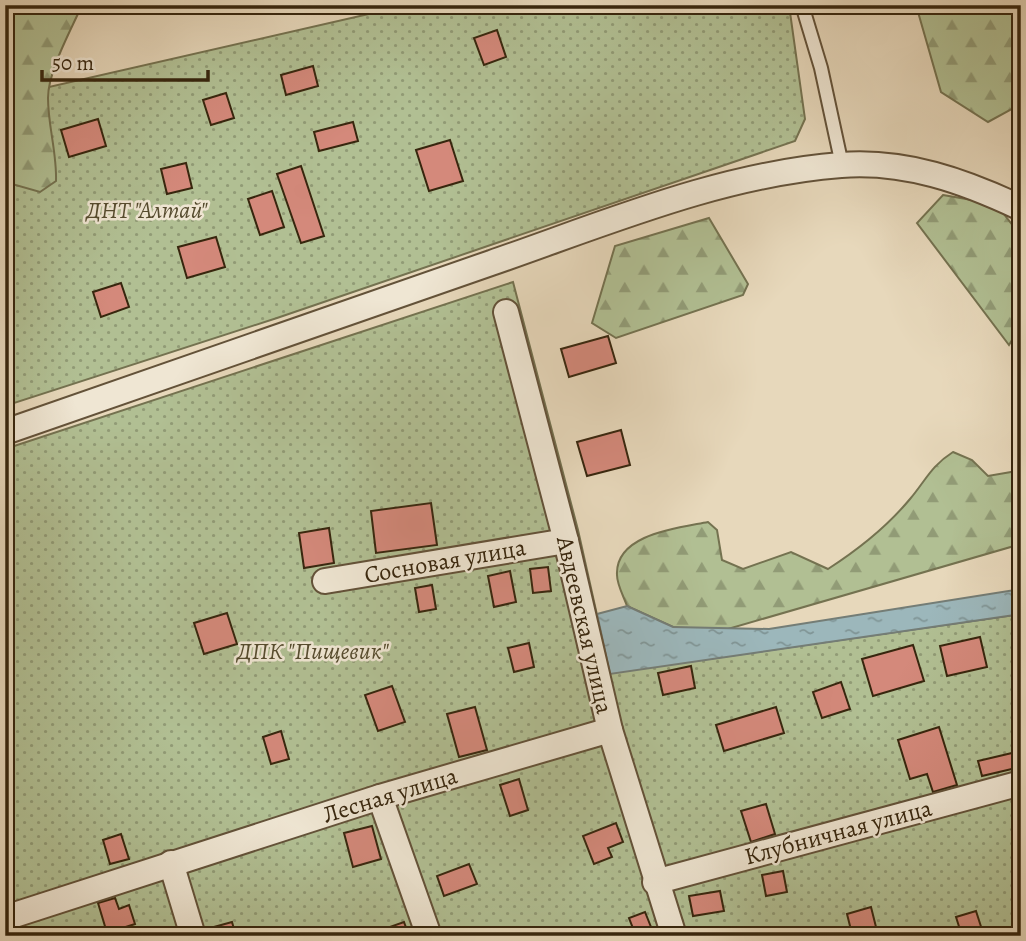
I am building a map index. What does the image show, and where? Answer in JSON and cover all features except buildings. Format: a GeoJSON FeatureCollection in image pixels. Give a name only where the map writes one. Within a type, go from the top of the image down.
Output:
{"type":"FeatureCollection","features":[{"type":"Feature","properties":{"kind":"street"},"geometry":{"type":"LineString","coordinates":[[5,432],[651,207],[763,176],[842,165],[919,169],[957,181],[1021,208]]}},
{"type":"Feature","properties":{"kind":"street","name":"Авдеевская улица"},"geometry":{"type":"LineString","coordinates":[[506,312],[566,541],[610,730],[655,882],[674,936]]}},
{"type":"Feature","properties":{"kind":"street","name":"Сосновая улица"},"geometry":{"type":"LineString","coordinates":[[325,581],[566,541]]}},
{"type":"Feature","properties":{"kind":"street","name":"Лесная улица"},"geometry":{"type":"LineString","coordinates":[[5,918],[380,797],[610,730]]}},
{"type":"Feature","properties":{"kind":"street","name":"Клубничная улица"},"geometry":{"type":"LineString","coordinates":[[655,882],[1021,783]]}},
{"type":"Feature","properties":{"kind":"street"},"geometry":{"type":"LineString","coordinates":[[380,797],[429,936]]}},
{"type":"Feature","properties":{"kind":"street"},"geometry":{"type":"LineString","coordinates":[[171,863],[193,936]]}},
{"type":"Feature","properties":{"kind":"lane"},"geometry":{"type":"LineString","coordinates":[[802,5],[821,68],[842,165]]}},
{"type":"Feature","properties":{"kind":"green space"},"geometry":{"type":"Polygon","coordinates":[[[5,5],[82,5],[61,51],[49,87],[48,108],[56,181],[40,192],[5,182],[5,5]]]}},
{"type":"Feature","properties":{"kind":"green space","name":"ДНТ \"Алтай\""},"geometry":{"type":"Polygon","coordinates":[[[408,5],[789,5],[805,119],[795,141],[277,318],[5,406],[5,97],[408,5]]]}},
{"type":"Feature","properties":{"kind":"green space"},"geometry":{"type":"Polygon","coordinates":[[[916,5],[1021,5],[1021,104],[988,122],[941,92],[916,5]]]}},
{"type":"Feature","properties":{"kind":"green space"},"geometry":{"type":"Polygon","coordinates":[[[943,195],[972,200],[1003,213],[1021,236],[1021,325],[1009,345],[917,223],[943,195]]]}},
{"type":"Feature","properties":{"kind":"green space"},"geometry":{"type":"Polygon","coordinates":[[[709,218],[748,284],[743,295],[616,338],[592,323],[615,246],[709,218]]]}},
{"type":"Feature","properties":{"kind":"green space","name":"ДПК \"Пищевик\""},"geometry":{"type":"Polygon","coordinates":[[[513,282],[578,530],[610,673],[1021,614],[1021,936],[5,936],[5,449],[513,282]]]}},
{"type":"Feature","properties":{"kind":"green space"},"geometry":{"type":"Polygon","coordinates":[[[953,452],[972,460],[988,476],[1011,472],[1021,466],[1021,544],[721,631],[673,627],[627,606],[617,579],[619,561],[626,550],[650,535],[708,522],[717,530],[722,560],[743,569],[791,552],[828,569],[882,529],[901,510],[934,468],[953,452]]]}},
{"type":"Feature","properties":{"kind":"water"},"geometry":{"type":"Polygon","coordinates":[[[1021,589],[1021,614],[610,674],[597,614],[627,606],[673,627],[769,629],[1021,589]]]}}]}
